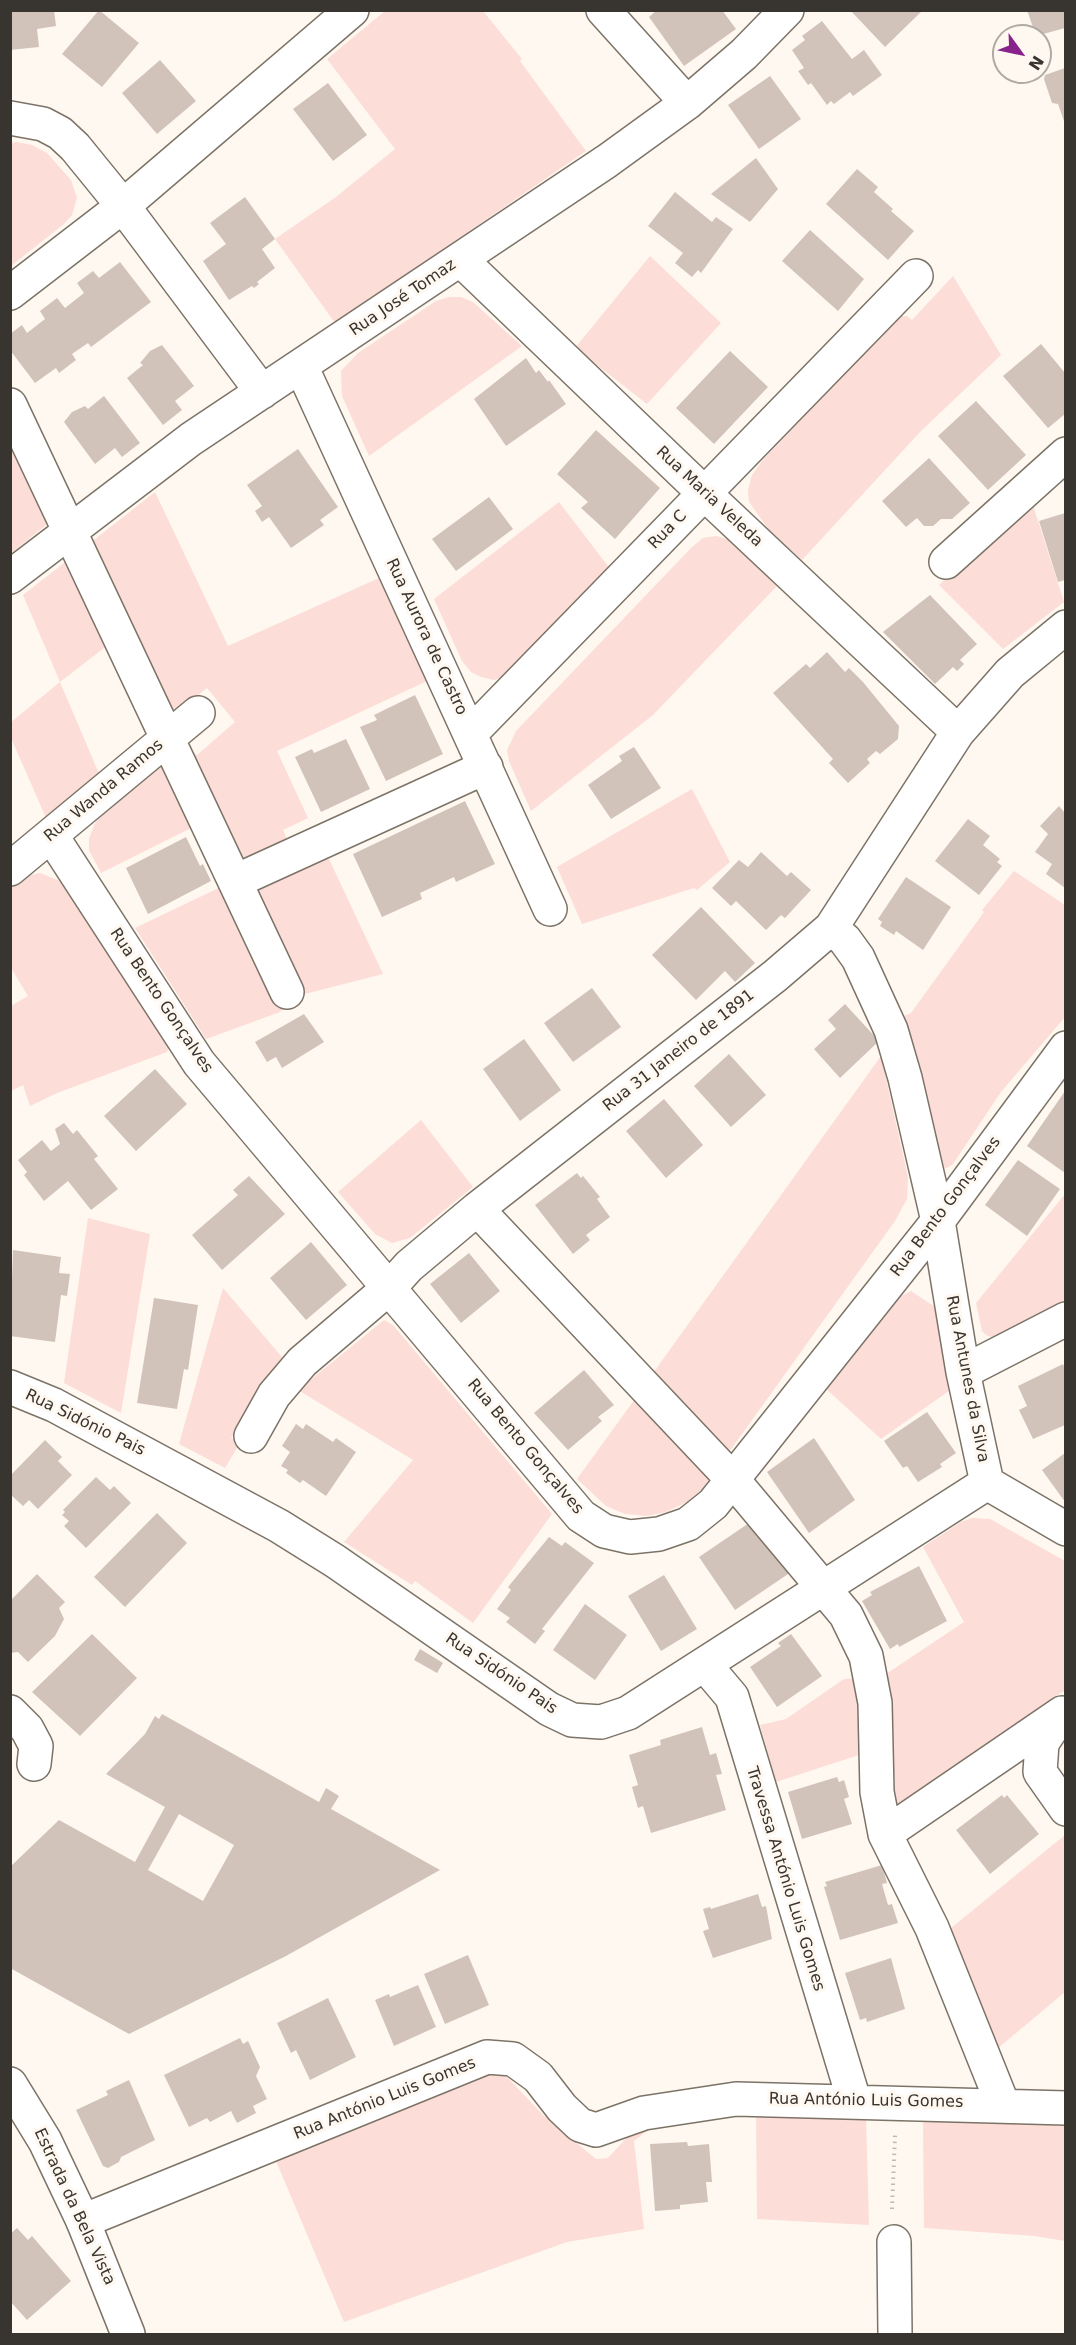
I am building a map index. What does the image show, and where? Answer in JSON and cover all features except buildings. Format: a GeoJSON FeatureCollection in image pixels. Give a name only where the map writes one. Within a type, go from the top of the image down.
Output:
{"type":"FeatureCollection","features":[{"type":"Feature","properties":{"kind":"street"},"geometry":{"type":"LineString","coordinates":[[10,293],[123,206],[352,10]]}},
{"type":"Feature","properties":{"kind":"street"},"geometry":{"type":"LineString","coordinates":[[603,10],[687,103]]}},
{"type":"Feature","properties":{"kind":"street","name":"Rua José Tomaz"},"geometry":{"type":"LineString","coordinates":[[10,577],[191,439],[461,260],[687,103],[744,54],[787,10]]}},
{"type":"Feature","properties":{"kind":"street"},"geometry":{"type":"LineString","coordinates":[[10,118],[43,124],[60,133],[75,147],[123,206],[261,392]]}},
{"type":"Feature","properties":{"kind":"street","name":"Rua Maria Veleda"},"geometry":{"type":"LineString","coordinates":[[461,260],[958,732]]}},
{"type":"Feature","properties":{"kind":"street","name":"Rua C"},"geometry":{"type":"LineString","coordinates":[[471,733],[916,276]]}},
{"type":"Feature","properties":{"kind":"street","name":"Rua Aurora de Castro"},"geometry":{"type":"LineString","coordinates":[[301,366],[550,909]]}},
{"type":"Feature","properties":{"kind":"street"},"geometry":{"type":"LineString","coordinates":[[10,405],[287,992]]}},
{"type":"Feature","properties":{"kind":"street"},"geometry":{"type":"LineString","coordinates":[[946,562],[1065,454]]}},
{"type":"Feature","properties":{"kind":"street","name":"Rua 31 Janeiro de 1891"},"geometry":{"type":"LineString","coordinates":[[251,1436],[274,1395],[302,1362],[390,1287],[409,1266],[477,1209],[716,1024],[831,928],[958,732],[1010,673],[1065,627]]}},
{"type":"Feature","properties":{"kind":"street","name":"Rua Wanda Ramos"},"geometry":{"type":"LineString","coordinates":[[10,869],[198,713]]}},
{"type":"Feature","properties":{"kind":"street"},"geometry":{"type":"LineString","coordinates":[[236,881],[486,767]]}},
{"type":"Feature","properties":{"kind":"street","name":"Rua Bento Gonçalves"},"geometry":{"type":"LineString","coordinates":[[51,835],[199,1062],[581,1516],[604,1531],[630,1537],[659,1534],[688,1524],[713,1504],[938,1221],[1065,1048]]}},
{"type":"Feature","properties":{"kind":"street","name":"Rua Antunes da Silva"},"geometry":{"type":"LineString","coordinates":[[831,928],[858,958],[891,1030],[905,1078],[938,1221],[963,1372],[987,1483],[1065,1528]]}},
{"type":"Feature","properties":{"kind":"street"},"geometry":{"type":"LineString","coordinates":[[477,1209],[733,1480],[846,1615],[866,1656],[875,1703],[877,1792],[885,1834],[932,1928],[1003,2104]]}},
{"type":"Feature","properties":{"kind":"street"},"geometry":{"type":"LineString","coordinates":[[963,1372],[1065,1319]]}},
{"type":"Feature","properties":{"kind":"street","name":"Rua Sidónio Pais"},"geometry":{"type":"LineString","coordinates":[[10,1387],[54,1405],[279,1526],[335,1561],[549,1709],[572,1720],[601,1722],[628,1713],[987,1483]]}},
{"type":"Feature","properties":{"kind":"street","name":"Travessa António Luis Gomes"},"geometry":{"type":"LineString","coordinates":[[705,1665],[732,1697],[854,2100]]}},
{"type":"Feature","properties":{"kind":"street"},"geometry":{"type":"LineString","coordinates":[[10,1712],[27,1729],[36,1746],[34,1764]]}},
{"type":"Feature","properties":{"kind":"street"},"geometry":{"type":"LineString","coordinates":[[885,1834],[1064,1712]]}},
{"type":"Feature","properties":{"kind":"street"},"geometry":{"type":"LineString","coordinates":[[1064,1712],[1042,1743],[1040,1772],[1065,1809]]}},
{"type":"Feature","properties":{"kind":"street","name":"Rua António Luis Gomes"},"geometry":{"type":"LineString","coordinates":[[83,2221],[487,2057],[513,2059],[538,2077],[562,2108],[580,2125],[596,2130],[644,2113],[736,2099],[1003,2104],[1065,2108]]}},
{"type":"Feature","properties":{"kind":"street","name":"Estrada da Bela Vista"},"geometry":{"type":"LineString","coordinates":[[10,2084],[45,2141],[83,2221],[128,2334]]}},
{"type":"Feature","properties":{"kind":"street"},"geometry":{"type":"LineString","coordinates":[[894,2242],[895,2334]]}},
{"type":"Feature","properties":{"kind":"path"},"geometry":{"type":"LineString","coordinates":[[894,2242],[892,2214],[897,2102]]}},
{"type":"Feature","properties":{"kind":"shaded area"},"geometry":{"type":"Polygon","coordinates":[[[385,11],[483,11],[522,59],[520,61],[586,151],[335,323],[275,239],[336,197],[395,149],[327,59],[385,11]]]}},
{"type":"Feature","properties":{"kind":"shaded area"},"geometry":{"type":"Polygon","coordinates":[[[11,143],[32,145],[47,153],[71,180],[77,198],[72,215],[64,224],[11,266],[11,143]]]}},
{"type":"Feature","properties":{"kind":"shaded area"},"geometry":{"type":"Polygon","coordinates":[[[650,256],[721,323],[647,404],[575,348],[650,256]]]}},
{"type":"Feature","properties":{"kind":"shaded area"},"geometry":{"type":"Polygon","coordinates":[[[953,276],[1001,355],[921,431],[802,560],[769,530],[749,502],[748,490],[752,475],[762,461],[899,316],[907,316],[912,320],[953,276]]]}},
{"type":"Feature","properties":{"kind":"shaded area"},"geometry":{"type":"Polygon","coordinates":[[[449,297],[461,297],[473,302],[522,346],[369,456],[342,396],[341,371],[358,353],[436,301],[449,297]]]}},
{"type":"Feature","properties":{"kind":"shaded area"},"geometry":{"type":"Polygon","coordinates":[[[10,431],[55,518],[11,553],[10,431]]]}},
{"type":"Feature","properties":{"kind":"shaded area"},"geometry":{"type":"Polygon","coordinates":[[[155,492],[228,646],[379,578],[427,681],[277,751],[308,818],[283,830],[291,848],[239,871],[191,750],[197,755],[235,722],[207,688],[167,721],[85,547],[155,492]]]}},
{"type":"Feature","properties":{"kind":"shaded area"},"geometry":{"type":"Polygon","coordinates":[[[1031,499],[1064,602],[1003,649],[939,585],[1031,499]]]}},
{"type":"Feature","properties":{"kind":"shaded area"},"geometry":{"type":"Polygon","coordinates":[[[559,502],[611,570],[507,676],[494,680],[481,677],[471,672],[462,661],[434,599],[559,502]]]}},
{"type":"Feature","properties":{"kind":"shaded area"},"geometry":{"type":"Polygon","coordinates":[[[716,536],[728,539],[741,548],[779,584],[653,715],[531,811],[509,761],[507,750],[516,731],[691,548],[703,538],[716,536]]]}},
{"type":"Feature","properties":{"kind":"shaded area"},"geometry":{"type":"Polygon","coordinates":[[[73,556],[113,641],[60,682],[23,595],[73,556]]]}},
{"type":"Feature","properties":{"kind":"shaded area"},"geometry":{"type":"Polygon","coordinates":[[[60,682],[100,776],[47,820],[11,738],[10,723],[60,682]]]}},
{"type":"Feature","properties":{"kind":"shaded area"},"geometry":{"type":"Polygon","coordinates":[[[168,759],[199,824],[101,873],[89,850],[89,839],[94,825],[104,812],[168,759]]]}},
{"type":"Feature","properties":{"kind":"shaded area"},"geometry":{"type":"Polygon","coordinates":[[[692,789],[730,862],[697,890],[694,888],[582,924],[557,867],[692,789]]]}},
{"type":"Feature","properties":{"kind":"shaded area"},"geometry":{"type":"Polygon","coordinates":[[[328,857],[383,974],[297,996],[246,885],[328,857]]]}},
{"type":"Feature","properties":{"kind":"shaded area"},"geometry":{"type":"Polygon","coordinates":[[[1014,871],[1065,905],[1065,1017],[1001,1092],[953,1164],[947,1168],[941,1167],[900,1013],[904,1016],[911,1013],[984,912],[982,910],[1014,871]]]}},
{"type":"Feature","properties":{"kind":"shaded area"},"geometry":{"type":"Polygon","coordinates":[[[40,873],[60,881],[68,888],[170,1046],[167,1052],[57,1093],[30,1106],[23,1085],[11,1091],[11,1006],[28,996],[11,968],[11,884],[22,877],[40,873]]]}},
{"type":"Feature","properties":{"kind":"shaded area"},"geometry":{"type":"Polygon","coordinates":[[[227,884],[285,1007],[280,1012],[206,1039],[135,928],[227,884]]]}},
{"type":"Feature","properties":{"kind":"shaded area"},"geometry":{"type":"Polygon","coordinates":[[[881,1056],[908,1177],[907,1199],[895,1221],[724,1459],[648,1380],[881,1056]]]}},
{"type":"Feature","properties":{"kind":"shaded area"},"geometry":{"type":"Polygon","coordinates":[[[421,1120],[473,1187],[410,1238],[392,1243],[375,1234],[338,1192],[421,1120]]]}},
{"type":"Feature","properties":{"kind":"shaded area"},"geometry":{"type":"Polygon","coordinates":[[[1065,1194],[1065,1307],[1022,1327],[991,1337],[986,1335],[982,1331],[976,1303],[1065,1194]]]}},
{"type":"Feature","properties":{"kind":"shaded area"},"geometry":{"type":"Polygon","coordinates":[[[88,1218],[150,1234],[121,1413],[64,1383],[88,1218]]]}},
{"type":"Feature","properties":{"kind":"shaded area"},"geometry":{"type":"Polygon","coordinates":[[[223,1288],[282,1357],[231,1438],[240,1443],[225,1468],[179,1444],[223,1288]]]}},
{"type":"Feature","properties":{"kind":"shaded area"},"geometry":{"type":"Polygon","coordinates":[[[911,1291],[935,1307],[953,1388],[881,1439],[824,1387],[880,1309],[887,1313],[897,1298],[911,1291]]]}},
{"type":"Feature","properties":{"kind":"shaded area"},"geometry":{"type":"Polygon","coordinates":[[[384,1320],[393,1325],[552,1514],[473,1623],[415,1581],[412,1585],[344,1542],[413,1460],[298,1390],[384,1320]]]}},
{"type":"Feature","properties":{"kind":"shaded area"},"geometry":{"type":"Polygon","coordinates":[[[640,1392],[714,1472],[702,1489],[687,1502],[666,1512],[647,1516],[625,1514],[606,1506],[577,1479],[640,1392]]]}},
{"type":"Feature","properties":{"kind":"shaded area"},"geometry":{"type":"Polygon","coordinates":[[[972,1518],[990,1519],[1065,1561],[1065,1690],[890,1810],[880,1678],[964,1622],[923,1547],[961,1522],[972,1518]]]}},
{"type":"Feature","properties":{"kind":"shaded area"},"geometry":{"type":"Polygon","coordinates":[[[861,1678],[868,1752],[776,1782],[760,1725],[786,1719],[844,1679],[861,1678]]]}},
{"type":"Feature","properties":{"kind":"shaded area"},"geometry":{"type":"Polygon","coordinates":[[[1065,1835],[1065,1992],[991,2054],[945,1933],[1065,1835]]]}},
{"type":"Feature","properties":{"kind":"shaded area"},"geometry":{"type":"Polygon","coordinates":[[[494,2072],[508,2078],[543,2115],[596,2159],[608,2158],[630,2134],[648,2130],[634,2141],[644,2229],[567,2242],[344,2322],[276,2161],[494,2072]]]}},
{"type":"Feature","properties":{"kind":"shaded area"},"geometry":{"type":"Polygon","coordinates":[[[756,2113],[866,2115],[869,2225],[757,2219],[756,2113]]]}},
{"type":"Feature","properties":{"kind":"shaded area"},"geometry":{"type":"Polygon","coordinates":[[[923,2117],[1065,2122],[1065,2241],[1035,2236],[924,2228],[923,2117]]]}}]}
